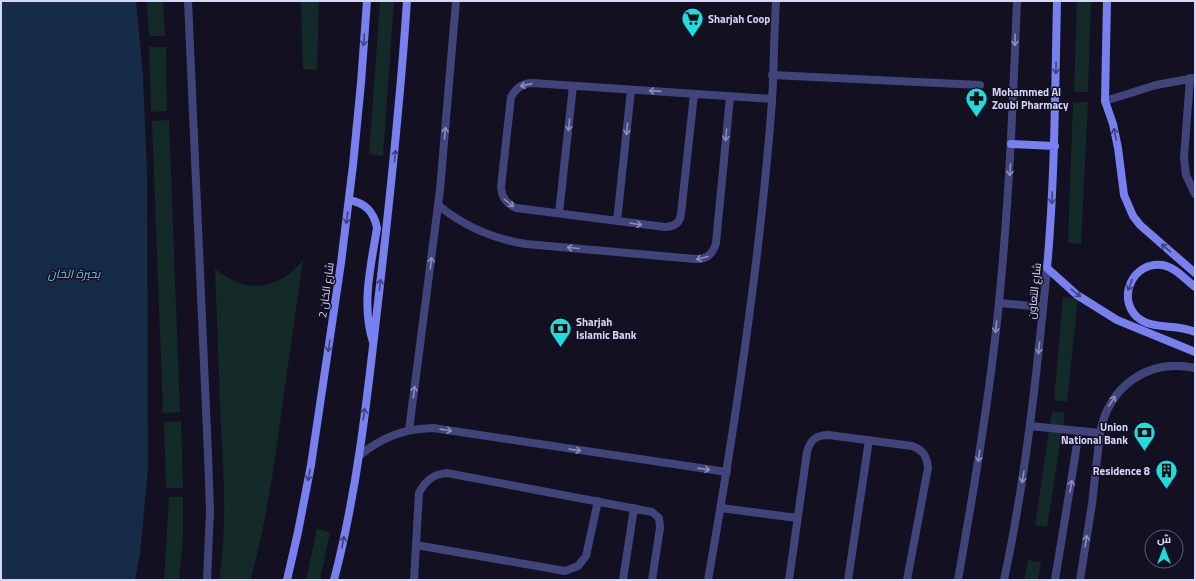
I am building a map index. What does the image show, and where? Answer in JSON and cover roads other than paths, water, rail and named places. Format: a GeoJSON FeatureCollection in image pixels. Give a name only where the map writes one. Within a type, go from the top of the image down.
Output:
{"type":"FeatureCollection","features":[{"type":"Feature","properties":{"kind":"main road","name":"شارع الخان 2"},"geometry":{"type":"LineString","coordinates":[[286,580],[298,532],[311,465],[341,263],[361,83],[367,1]]}},
{"type":"Feature","properties":{"kind":"main road"},"geometry":{"type":"LineString","coordinates":[[334,580],[341,553],[359,456],[374,344],[392,184],[407,1]]}},
{"type":"Feature","properties":{"kind":"main road","name":"شارع التعاون"},"geometry":{"type":"LineString","coordinates":[[1047,268],[1054,146],[1057,1]]}},
{"type":"Feature","properties":{"kind":"main road"},"geometry":{"type":"LineString","coordinates":[[1107,1],[1105,101],[1113,124],[1117,142],[1122,184],[1128,205],[1140,225],[1195,273]]}},
{"type":"Feature","properties":{"kind":"main road"},"geometry":{"type":"LineString","coordinates":[[1012,144],[1054,146]]}},
{"type":"Feature","properties":{"kind":"main road"},"geometry":{"type":"LineString","coordinates":[[349,200],[358,201],[365,205],[372,212],[376,220],[377,228],[367,302],[369,331],[374,344]]}},
{"type":"Feature","properties":{"kind":"main road"},"geometry":{"type":"LineString","coordinates":[[1195,287],[1172,268],[1163,265],[1154,265],[1145,267],[1138,272],[1132,279],[1128,288],[1128,299],[1131,308],[1137,316],[1145,322],[1154,325],[1178,326],[1195,332]]}},
{"type":"Feature","properties":{"kind":"main road"},"geometry":{"type":"LineString","coordinates":[[1047,268],[1077,294],[1117,320],[1195,352]]}},
{"type":"Feature","properties":{"kind":"street"},"geometry":{"type":"LineString","coordinates":[[188,1],[209,468],[210,540],[207,580]]}},
{"type":"Feature","properties":{"kind":"street"},"geometry":{"type":"LineString","coordinates":[[409,430],[438,205],[456,1]]}},
{"type":"Feature","properties":{"kind":"street"},"geometry":{"type":"LineString","coordinates":[[708,580],[727,472],[753,286],[772,99],[776,1]]}},
{"type":"Feature","properties":{"kind":"street"},"geometry":{"type":"LineString","coordinates":[[958,580],[978,468],[999,303],[1012,144],[1017,1]]}},
{"type":"Feature","properties":{"kind":"street"},"geometry":{"type":"LineString","coordinates":[[772,75],[980,85]]}},
{"type":"Feature","properties":{"kind":"street"},"geometry":{"type":"LineString","coordinates":[[1105,101],[1139,90],[1193,78],[1184,158],[1186,175],[1195,194]]}},
{"type":"Feature","properties":{"kind":"street"},"geometry":{"type":"LineString","coordinates":[[694,94],[680,219],[674,226],[669,227],[516,208],[504,200],[501,187],[511,97],[521,85],[532,83],[772,99]]}},
{"type":"Feature","properties":{"kind":"street"},"geometry":{"type":"LineString","coordinates":[[559,213],[573,86]]}},
{"type":"Feature","properties":{"kind":"street"},"geometry":{"type":"LineString","coordinates":[[617,221],[632,90]]}},
{"type":"Feature","properties":{"kind":"street"},"geometry":{"type":"LineString","coordinates":[[438,205],[451,216],[479,232],[510,241],[526,244],[695,259],[705,258],[712,252],[716,243],[730,97]]}},
{"type":"Feature","properties":{"kind":"street","name":"شارع التعاون"},"geometry":{"type":"LineString","coordinates":[[1004,580],[1022,481],[1030,426],[1047,268]]}},
{"type":"Feature","properties":{"kind":"street"},"geometry":{"type":"LineString","coordinates":[[999,303],[1043,307]]}},
{"type":"Feature","properties":{"kind":"street"},"geometry":{"type":"LineString","coordinates":[[1080,580],[1092,504],[1102,421],[1113,399],[1129,381],[1151,370],[1175,366],[1195,368]]}},
{"type":"Feature","properties":{"kind":"street"},"geometry":{"type":"LineString","coordinates":[[1030,426],[1100,433]]}},
{"type":"Feature","properties":{"kind":"street"},"geometry":{"type":"LineString","coordinates":[[359,456],[382,439],[409,430],[433,428],[727,472]]}},
{"type":"Feature","properties":{"kind":"street"},"geometry":{"type":"LineString","coordinates":[[1054,580],[1079,431]]}},
{"type":"Feature","properties":{"kind":"street"},"geometry":{"type":"LineString","coordinates":[[789,580],[807,452],[809,445],[814,439],[821,435],[828,435],[912,446],[919,449],[924,454],[927,460],[928,468],[907,580]]}},
{"type":"Feature","properties":{"kind":"street"},"geometry":{"type":"LineString","coordinates":[[848,580],[869,440]]}},
{"type":"Feature","properties":{"kind":"street"},"geometry":{"type":"LineString","coordinates":[[414,580],[419,493],[422,487],[433,476],[439,474],[454,474],[634,508],[656,514],[660,523],[652,580]]}},
{"type":"Feature","properties":{"kind":"street"},"geometry":{"type":"LineString","coordinates":[[416,545],[565,571],[578,566],[586,556],[598,501]]}},
{"type":"Feature","properties":{"kind":"street"},"geometry":{"type":"LineString","coordinates":[[623,580],[634,508]]}},
{"type":"Feature","properties":{"kind":"street"},"geometry":{"type":"LineString","coordinates":[[721,508],[797,518]]}},
{"type":"Feature","properties":{"kind":"water","name":"بحيرة الخان"},"geometry":{"type":"Polygon","coordinates":[[[1,1],[136,1],[143,76],[147,172],[148,468],[140,555],[135,580],[1,580],[1,1]]]}},
{"type":"Feature","properties":{"kind":"place","name":"Sharjah Coop"},"geometry":{"type":"Point","coordinates":[692,38]}},
{"type":"Feature","properties":{"kind":"place","name":"Mohammed Al Zoubi Pharmacy"},"geometry":{"type":"Point","coordinates":[977,118]}},
{"type":"Feature","properties":{"kind":"place","name":"Sharjah Islamic Bank"},"geometry":{"type":"Point","coordinates":[561,348]}},
{"type":"Feature","properties":{"kind":"place","name":"Union National Bank"},"geometry":{"type":"Point","coordinates":[1144,452]}},
{"type":"Feature","properties":{"kind":"place","name":"Residence 8"},"geometry":{"type":"Point","coordinates":[1166,490]}}]}
